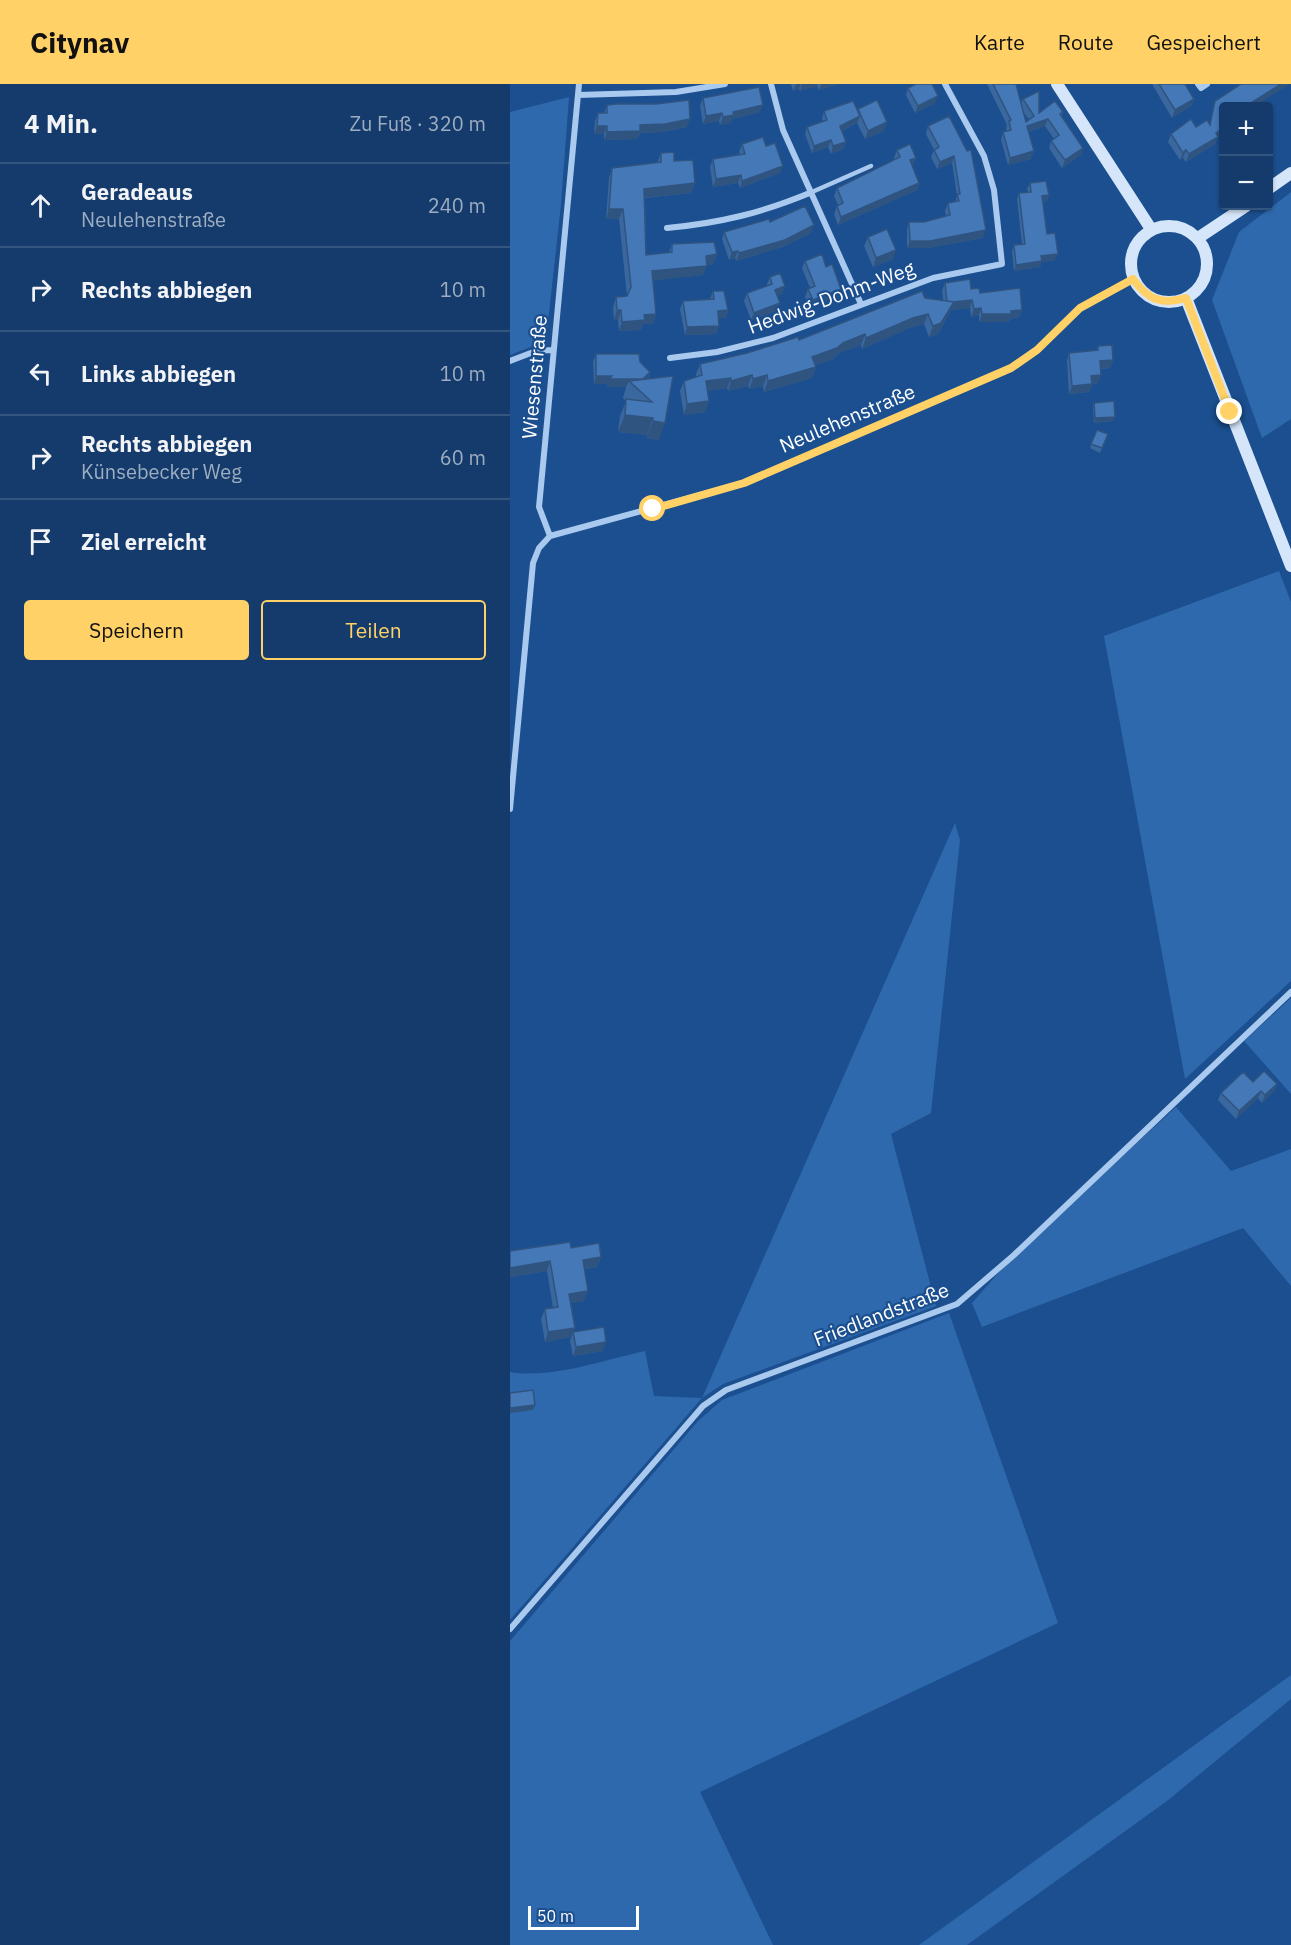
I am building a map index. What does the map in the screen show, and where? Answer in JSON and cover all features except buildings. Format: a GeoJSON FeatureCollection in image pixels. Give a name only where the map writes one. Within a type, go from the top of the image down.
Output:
{"type":"FeatureCollection","features":[{"type":"Feature","properties":{"kind":"street","name":"Wiesenstraße"},"geometry":{"type":"LineString","coordinates":[[549,536],[538,507],[579,84]]}},
{"type":"Feature","properties":{"kind":"street"},"geometry":{"type":"LineString","coordinates":[[578,95],[676,92],[725,84]]}},
{"type":"Feature","properties":{"kind":"street"},"geometry":{"type":"LineString","coordinates":[[771,84],[783,130],[861,304]]}},
{"type":"Feature","properties":{"kind":"street","name":"Hedwig-Dohm-Weg"},"geometry":{"type":"LineString","coordinates":[[670,358],[717,352],[773,338],[933,278],[1002,264],[994,190],[984,156],[945,84]]}},
{"type":"Feature","properties":{"kind":"street"},"geometry":{"type":"LineString","coordinates":[[1057,84],[1151,229]]}},
{"type":"Feature","properties":{"kind":"street"},"geometry":{"type":"LineString","coordinates":[[1198,84],[1201,88],[1207,84]]}},
{"type":"Feature","properties":{"kind":"street"},"geometry":{"type":"LineString","coordinates":[[1273,186],[1291,173]]}},
{"type":"Feature","properties":{"kind":"street"},"geometry":{"type":"LineString","coordinates":[[667,228],[714,224],[771,209],[812,192]]}},
{"type":"Feature","properties":{"kind":"street"},"geometry":{"type":"LineString","coordinates":[[1198,238],[1240,210]]}},
{"type":"Feature","properties":{"kind":"street"},"geometry":{"type":"LineString","coordinates":[[1167,225],[1184,228],[1198,238],[1206,253],[1207,271],[1200,287],[1186,298],[1172,302],[1156,300],[1143,293],[1133,279],[1130,266],[1131,251],[1139,238],[1151,229],[1167,225]]}},
{"type":"Feature","properties":{"kind":"street","name":"Neulehenstraße"},"geometry":{"type":"LineString","coordinates":[[549,536],[744,483],[1011,368],[1037,350],[1080,308],[1133,279]]}},
{"type":"Feature","properties":{"kind":"street"},"geometry":{"type":"LineString","coordinates":[[1186,298],[1288,547],[1291,566]]}},
{"type":"Feature","properties":{"kind":"street"},"geometry":{"type":"LineString","coordinates":[[510,361],[536,351],[552,350]]}},
{"type":"Feature","properties":{"kind":"street"},"geometry":{"type":"LineString","coordinates":[[510,809],[533,563],[539,548],[549,536]]}},
{"type":"Feature","properties":{"kind":"street","name":"Friedlandstraße"},"geometry":{"type":"LineString","coordinates":[[510,1629],[703,1406],[726,1390],[957,1305],[1022,1247],[1291,992]]}},
{"type":"Feature","properties":{"kind":"lane"},"geometry":{"type":"LineString","coordinates":[[812,192],[871,166]]}},
{"type":"Feature","properties":{"kind":"shaded area"},"geometry":{"type":"Polygon","coordinates":[[[569,97],[561,204],[546,341],[510,355],[510,112],[569,97]]]}},
{"type":"Feature","properties":{"kind":"shaded area"},"geometry":{"type":"Polygon","coordinates":[[[1291,192],[1291,419],[1262,438],[1212,300],[1239,232],[1268,210],[1273,210],[1273,206],[1291,192]]]}},
{"type":"Feature","properties":{"kind":"shaded area"},"geometry":{"type":"Polygon","coordinates":[[[1279,571],[1291,602],[1291,981],[1185,1079],[1104,636],[1279,571]]]}},
{"type":"Feature","properties":{"kind":"shaded area"},"geometry":{"type":"Polygon","coordinates":[[[955,823],[960,840],[931,1113],[891,1134],[936,1306],[723,1384],[702,1398],[955,823]]]}},
{"type":"Feature","properties":{"kind":"shaded area"},"geometry":{"type":"Polygon","coordinates":[[[1291,998],[1291,1094],[1244,1041],[1291,998]]]}},
{"type":"Feature","properties":{"kind":"shaded area"},"geometry":{"type":"Polygon","coordinates":[[[1176,1107],[1231,1171],[1291,1149],[1291,1286],[1243,1228],[982,1327],[972,1303],[1014,1255],[1176,1107]]]}},
{"type":"Feature","properties":{"kind":"shaded area"},"geometry":{"type":"Polygon","coordinates":[[[949,1313],[1058,1623],[700,1792],[773,1945],[510,1945],[510,1641],[698,1421],[722,1400],[949,1313]]]}},
{"type":"Feature","properties":{"kind":"shaded area"},"geometry":{"type":"Polygon","coordinates":[[[645,1351],[654,1396],[702,1398],[510,1620],[510,1372],[561,1371],[645,1351]]]}},
{"type":"Feature","properties":{"kind":"shaded area"},"geometry":{"type":"Polygon","coordinates":[[[1291,1675],[1291,1699],[1167,1801],[967,1945],[919,1945],[1291,1675]]]}},
{"type":"Feature","properties":{"kind":"route"},"geometry":{"type":"LineString","coordinates":[[653,509],[744,483],[1011,368],[1037,350],[1080,308],[1133,279],[1143,293],[1156,300],[1172,302],[1186,298],[1230,412]]}}]}
